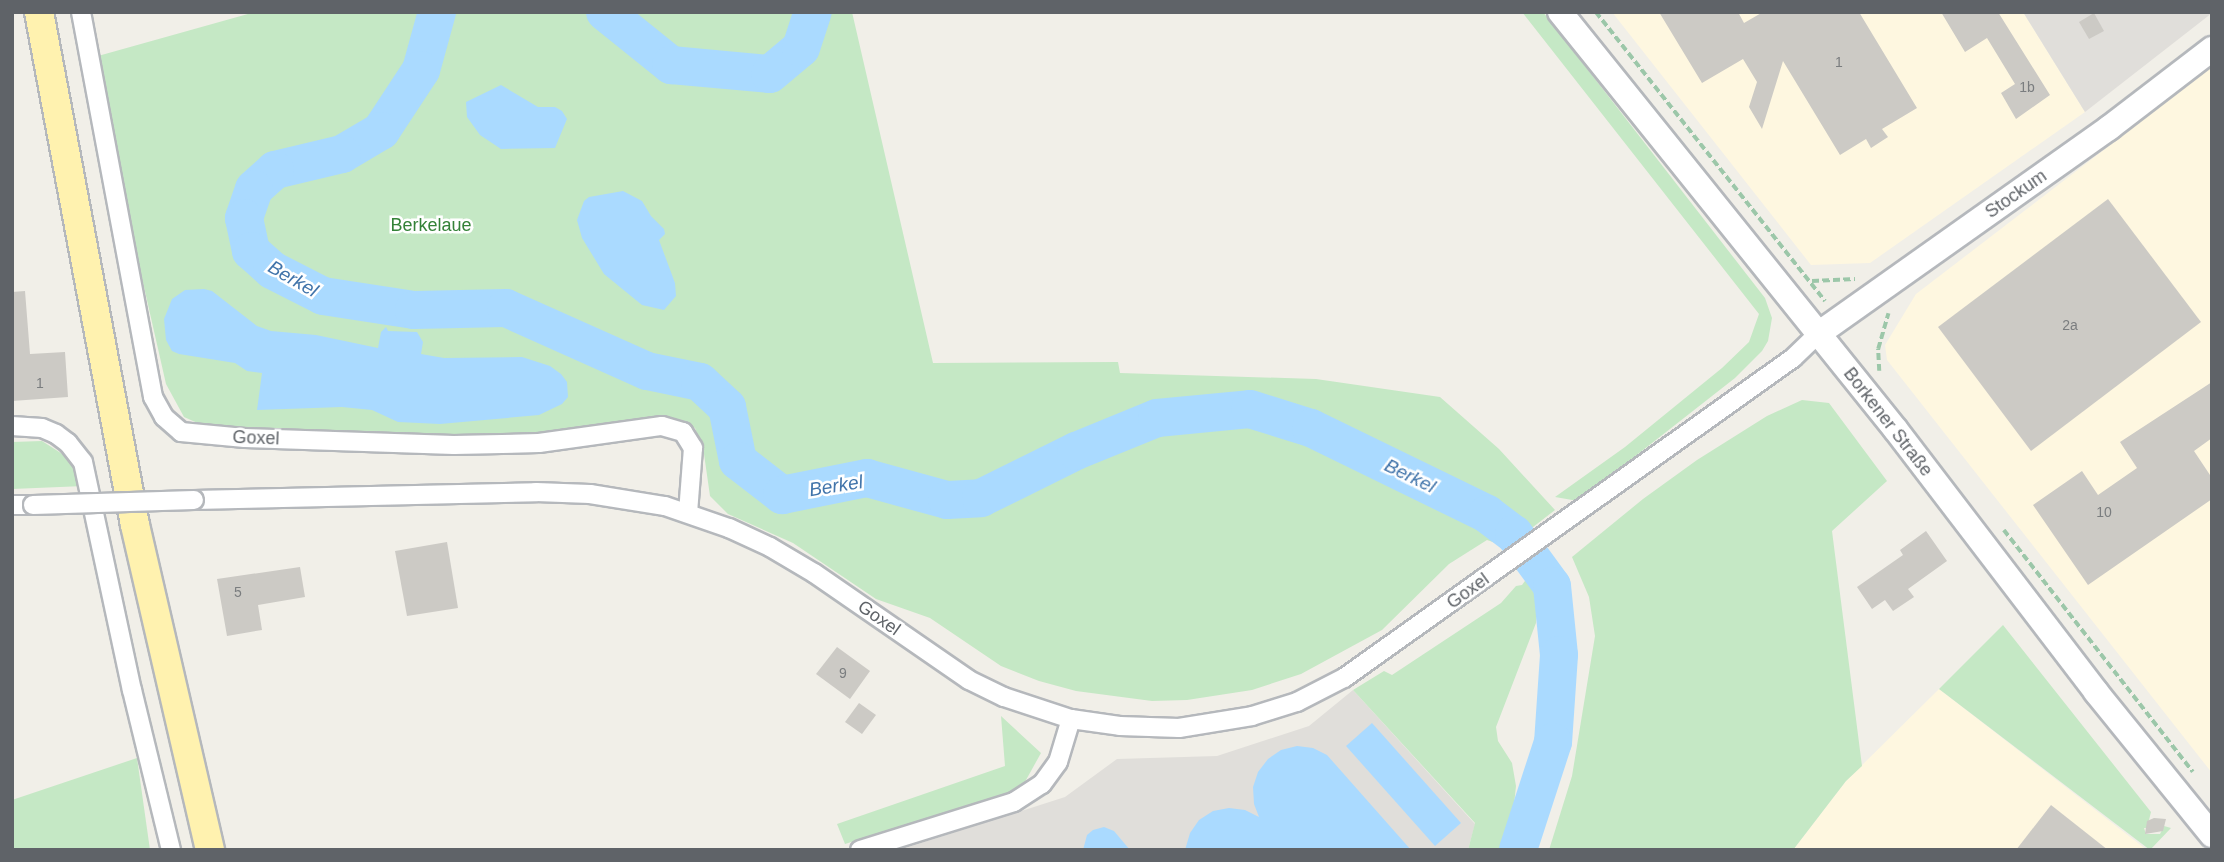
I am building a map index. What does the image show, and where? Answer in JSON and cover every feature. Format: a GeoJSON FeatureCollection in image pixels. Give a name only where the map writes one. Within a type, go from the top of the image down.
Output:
{"type":"FeatureCollection","features":[{"type":"Feature","properties":{"kind":"main road"},"geometry":{"type":"LineString","coordinates":[[39,12],[133,513],[210,850]]}},
{"type":"Feature","properties":{"kind":"street","name":"Goxel"},"geometry":{"type":"LineString","coordinates":[[81,12],[153,397],[164,417],[181,432],[246,438],[454,445],[539,443],[662,426],[683,432],[693,448],[688,513]]}},
{"type":"Feature","properties":{"kind":"street","name":"Borkener Straße"},"geometry":{"type":"LineString","coordinates":[[1560,12],[1818,334],[2096,692],[2212,835]]}},
{"type":"Feature","properties":{"kind":"street","name":"Stockum"},"geometry":{"type":"LineString","coordinates":[[1818,334],[2109,128],[2212,49]]}},
{"type":"Feature","properties":{"kind":"street","name":"Goxel"},"geometry":{"type":"LineString","coordinates":[[12,505],[536,492],[639,500],[688,513],[770,547],[986,689],[1071,719],[1120,726],[1179,728],[1229,721],[1273,710],[1344,678],[1793,358],[1818,334]]}},
{"type":"Feature","properties":{"kind":"street"},"geometry":{"type":"LineString","coordinates":[[12,426],[42,428],[68,443],[83,462],[132,690],[171,850]]}},
{"type":"Feature","properties":{"kind":"street"},"geometry":{"type":"LineString","coordinates":[[860,850],[1014,802],[1042,784],[1058,762],[1071,719]]}},
{"type":"Feature","properties":{"kind":"path"},"geometry":{"type":"LineString","coordinates":[[1596,12],[1812,281],[1839,320]]}},
{"type":"Feature","properties":{"kind":"path"},"geometry":{"type":"LineString","coordinates":[[1871,361],[1880,371],[1878,349],[1902,275]]}},
{"type":"Feature","properties":{"kind":"path"},"geometry":{"type":"LineString","coordinates":[[1998,523],[2197,776]]}},
{"type":"Feature","properties":{"kind":"shaded area"},"geometry":{"type":"Polygon","coordinates":[[[1612,12],[2023,12],[2085,112],[1870,263],[1811,265],[1612,12]]]}},
{"type":"Feature","properties":{"kind":"shaded area"},"geometry":{"type":"Polygon","coordinates":[[[2023,12],[2212,13],[2085,112],[2023,12]]]}},
{"type":"Feature","properties":{"kind":"shaded area"},"geometry":{"type":"Polygon","coordinates":[[[2212,67],[2212,773],[1887,360],[1885,345],[1916,294],[2212,67]]]}},
{"type":"Feature","properties":{"kind":"shaded area"},"geometry":{"type":"Polygon","coordinates":[[[1939,689],[2147,850],[1793,850],[1846,781],[1939,689]]]}},
{"type":"Feature","properties":{"kind":"shaded area"},"geometry":{"type":"Polygon","coordinates":[[[1353,690],[1475,824],[1468,850],[899,850],[1065,797],[1117,759],[1217,756],[1309,726],[1353,690]]]}},
{"type":"Feature","properties":{"kind":"green space","name":"Berkelaue"},"geometry":{"type":"Polygon","coordinates":[[[255,12],[852,12],[933,363],[1118,362],[1120,373],[1316,379],[1440,397],[1499,449],[1555,510],[1507,547],[1487,540],[1449,564],[1382,630],[1301,674],[1252,690],[1187,700],[1152,701],[1076,691],[1039,681],[1001,666],[930,618],[876,599],[793,543],[728,514],[710,496],[704,454],[695,428],[669,419],[526,437],[332,439],[211,429],[184,417],[166,384],[139,265],[98,56],[255,12]]]}},
{"type":"Feature","properties":{"kind":"green space"},"geometry":{"type":"Polygon","coordinates":[[[1522,12],[1543,12],[1765,298],[1772,318],[1768,341],[1762,351],[1735,378],[1578,501],[1555,497],[1625,447],[1722,368],[1749,342],[1759,314],[1522,12]]]}},
{"type":"Feature","properties":{"kind":"green space"},"geometry":{"type":"Polygon","coordinates":[[[1802,400],[1829,403],[1887,481],[1832,531],[1862,766],[1846,781],[1793,850],[1549,850],[1572,776],[1595,636],[1589,597],[1572,557],[1643,499],[1697,460],[1767,416],[1802,400]]]}},
{"type":"Feature","properties":{"kind":"green space"},"geometry":{"type":"Polygon","coordinates":[[[42,441],[67,457],[84,486],[12,489],[12,442],[42,441]]]}},
{"type":"Feature","properties":{"kind":"green space"},"geometry":{"type":"Polygon","coordinates":[[[1527,578],[1538,599],[1536,623],[1496,727],[1498,741],[1512,763],[1516,786],[1513,814],[1500,850],[1468,850],[1475,823],[1353,690],[1384,671],[1392,675],[1501,603],[1527,578]]]}},
{"type":"Feature","properties":{"kind":"green space"},"geometry":{"type":"Polygon","coordinates":[[[2003,625],[2151,812],[2147,828],[2144,828],[2146,834],[2160,834],[2164,826],[2171,828],[2150,850],[1939,689],[2003,625]]]}},
{"type":"Feature","properties":{"kind":"green space"},"geometry":{"type":"Polygon","coordinates":[[[1001,716],[1041,753],[1021,789],[845,844],[837,824],[1005,766],[1001,716]]]}},
{"type":"Feature","properties":{"kind":"green space"},"geometry":{"type":"Polygon","coordinates":[[[137,758],[150,850],[12,850],[12,800],[137,758]]]}},
{"type":"Feature","properties":{"kind":"water"},"geometry":{"type":"Polygon","coordinates":[[[501,85],[538,107],[555,107],[562,111],[567,119],[555,148],[501,149],[480,135],[467,117],[466,102],[501,85]]]}},
{"type":"Feature","properties":{"kind":"water"},"geometry":{"type":"Polygon","coordinates":[[[623,191],[642,201],[651,216],[664,229],[665,234],[659,240],[675,283],[676,296],[664,310],[642,305],[604,274],[582,238],[577,220],[584,201],[589,197],[623,191]]]}},
{"type":"Feature","properties":{"kind":"water"},"geometry":{"type":"Polygon","coordinates":[[[185,290],[212,291],[257,326],[271,331],[316,335],[378,348],[381,332],[386,327],[388,331],[417,332],[423,342],[421,354],[444,358],[522,357],[550,366],[561,374],[567,382],[568,397],[562,404],[539,415],[440,424],[398,422],[372,410],[342,407],[257,410],[262,373],[247,371],[235,363],[179,354],[172,351],[166,340],[164,319],[172,299],[185,290]]]}},
{"type":"Feature","properties":{"kind":"water"},"geometry":{"type":"Polygon","coordinates":[[[1372,723],[1461,823],[1435,846],[1346,746],[1372,723]]]}},
{"type":"Feature","properties":{"kind":"water"},"geometry":{"type":"Polygon","coordinates":[[[1297,746],[1313,748],[1327,755],[1411,850],[1185,850],[1190,833],[1199,820],[1213,811],[1229,808],[1245,810],[1259,817],[1254,804],[1253,787],[1258,772],[1268,759],[1281,750],[1297,746]]]}},
{"type":"Feature","properties":{"kind":"water"},"geometry":{"type":"Polygon","coordinates":[[[1104,827],[1114,831],[1130,850],[1083,850],[1087,835],[1104,827]]]}},
{"type":"Feature","properties":{"kind":"building"},"geometry":{"type":"Polygon","coordinates":[[[1659,12],[1738,12],[1744,23],[1763,12],[1859,12],[1917,108],[1882,129],[1888,137],[1871,148],[1866,139],[1840,155],[1783,61],[1762,129],[1749,107],[1757,82],[1743,59],[1702,83],[1659,12]]]}},
{"type":"Feature","properties":{"kind":"building"},"geometry":{"type":"Polygon","coordinates":[[[1941,12],[1998,12],[2050,95],[2016,119],[2001,93],[2015,84],[1987,38],[1965,52],[1941,12]]]}},
{"type":"Feature","properties":{"kind":"building"},"geometry":{"type":"Polygon","coordinates":[[[2094,13],[2104,31],[2089,39],[2079,22],[2094,13]]]}},
{"type":"Feature","properties":{"kind":"building"},"geometry":{"type":"Polygon","coordinates":[[[2108,199],[2201,322],[2031,451],[1938,327],[2108,199]]]}},
{"type":"Feature","properties":{"kind":"building"},"geometry":{"type":"Polygon","coordinates":[[[25,291],[30,354],[65,352],[68,397],[12,401],[12,292],[25,291]]]}},
{"type":"Feature","properties":{"kind":"building"},"geometry":{"type":"Polygon","coordinates":[[[2212,382],[2212,438],[2194,451],[2212,478],[2212,499],[2088,585],[2033,505],[2082,471],[2098,495],[2137,468],[2120,442],[2212,382]]]}},
{"type":"Feature","properties":{"kind":"building"},"geometry":{"type":"Polygon","coordinates":[[[1926,531],[1947,561],[1908,589],[1914,597],[1893,611],[1885,600],[1872,609],[1857,587],[1903,555],[1900,550],[1926,531]]]}},
{"type":"Feature","properties":{"kind":"building"},"geometry":{"type":"Polygon","coordinates":[[[447,542],[458,608],[407,616],[395,551],[447,542]]]}},
{"type":"Feature","properties":{"kind":"building"},"geometry":{"type":"Polygon","coordinates":[[[300,567],[305,597],[258,605],[262,630],[227,636],[217,579],[300,567]]]}},
{"type":"Feature","properties":{"kind":"building"},"geometry":{"type":"Polygon","coordinates":[[[837,647],[870,671],[850,699],[816,674],[837,647]]]}},
{"type":"Feature","properties":{"kind":"building"},"geometry":{"type":"Polygon","coordinates":[[[859,703],[876,715],[862,734],[845,722],[859,703]]]}},
{"type":"Feature","properties":{"kind":"building"},"geometry":{"type":"Polygon","coordinates":[[[2051,805],[2108,850],[2016,850],[2051,805]]]}},
{"type":"Feature","properties":{"kind":"building"},"geometry":{"type":"Polygon","coordinates":[[[2154,818],[2166,819],[2163,831],[2145,834],[2147,821],[2154,818]]]}},
{"type":"Feature","properties":{"kind":"waterway","name":"Berkel"},"geometry":{"type":"LineString","coordinates":[[437,12],[421,70],[381,131],[342,154],[275,170],[254,189],[244,218],[251,251],[272,270],[323,296],[414,310],[506,308],[647,371],[700,382],[727,407],[738,461],[782,495],[867,478],[947,500],[981,498],[1076,451],[1157,418],[1250,409],[1311,428],[1487,514],[1514,534],[1552,586],[1559,655],[1553,742],[1518,850]]}},
{"type":"Feature","properties":{"kind":"waterway","name":"Berkel"},"geometry":{"type":"LineString","coordinates":[[605,12],[671,65],[770,74],[801,48],[813,12]]}}]}
